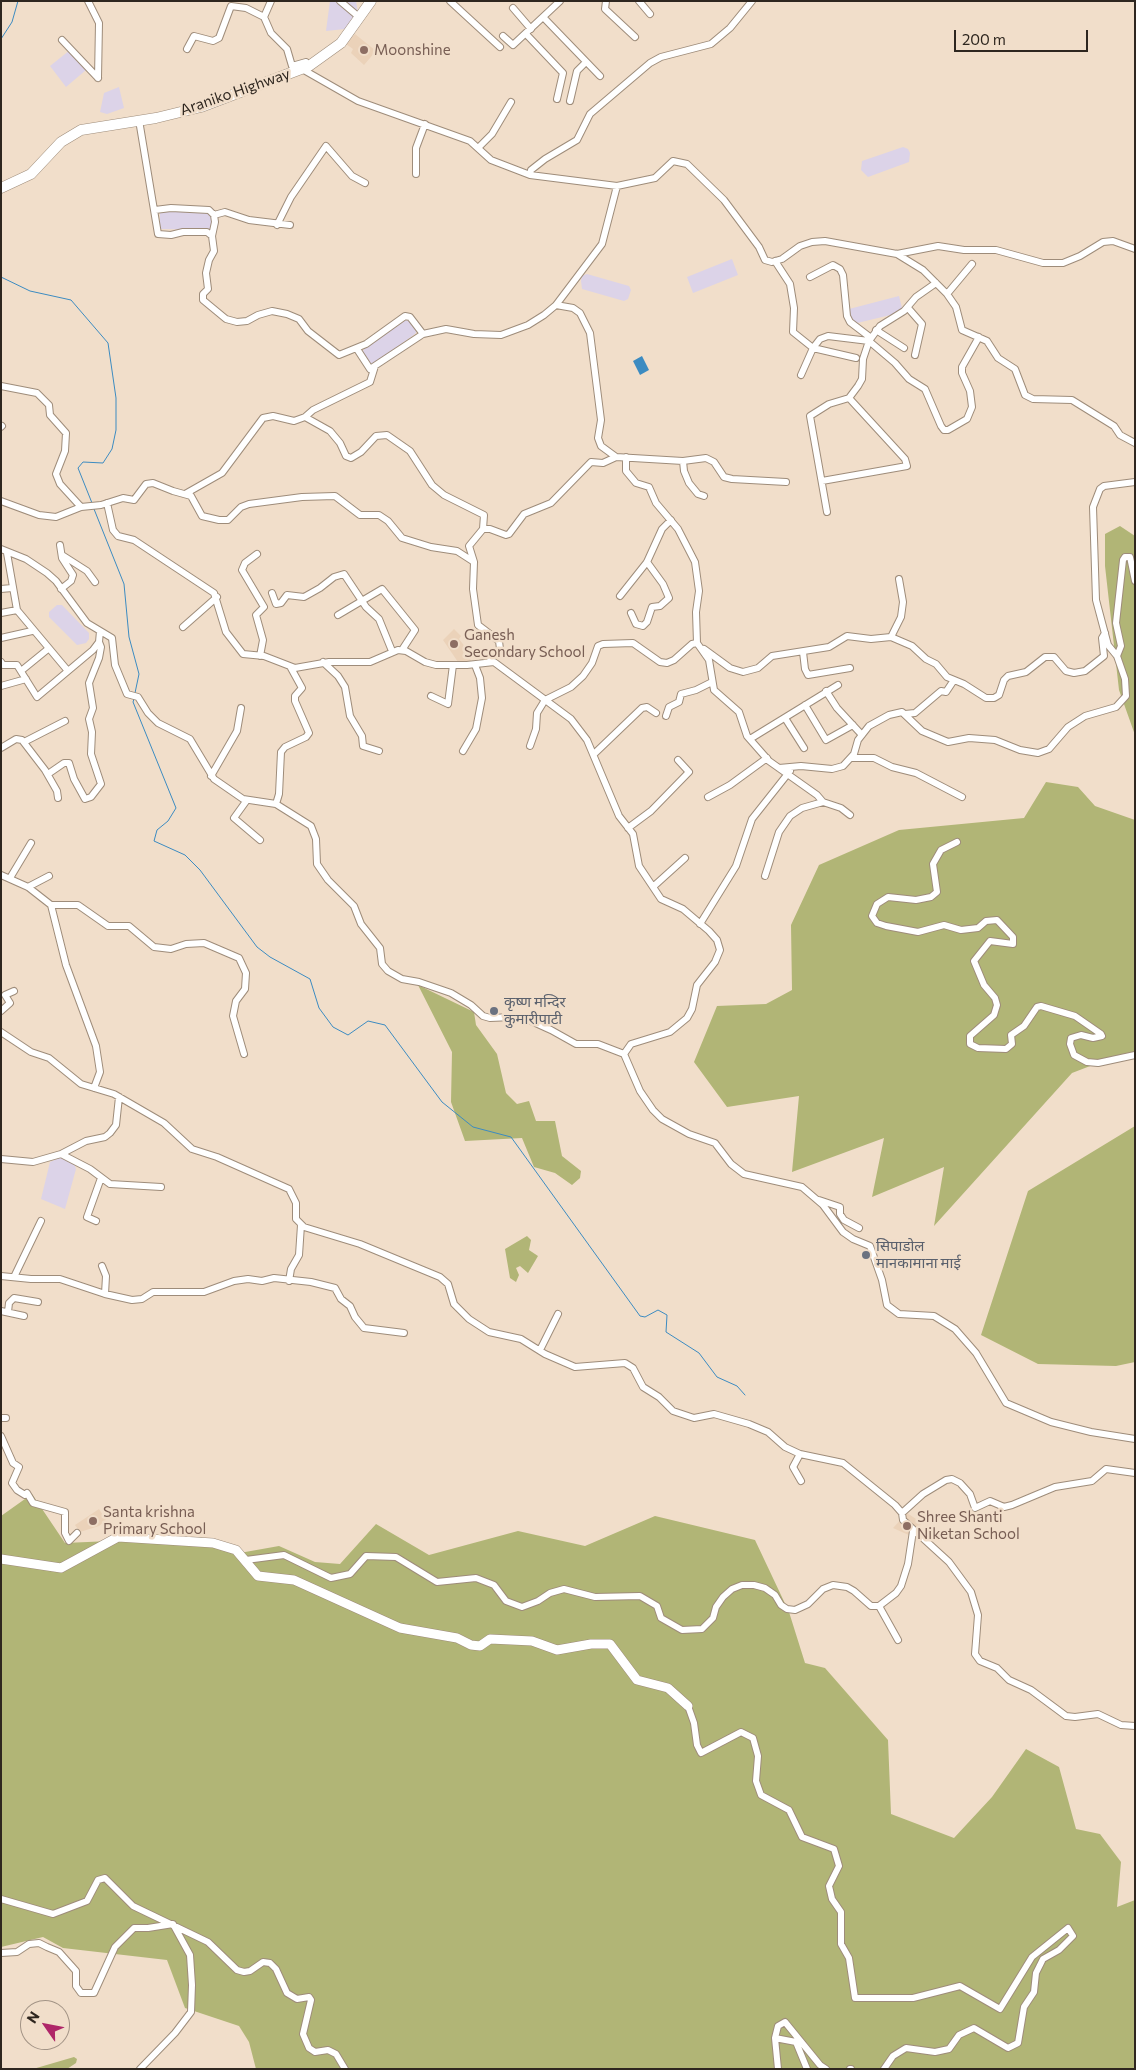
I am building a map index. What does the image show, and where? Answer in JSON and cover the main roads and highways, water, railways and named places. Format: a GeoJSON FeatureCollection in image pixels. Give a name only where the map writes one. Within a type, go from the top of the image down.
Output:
{"type":"FeatureCollection","features":[{"type":"Feature","properties":{"kind":"highway","name":"Araniko Highway"},"geometry":{"type":"LineString","coordinates":[[1,188],[31,174],[69,135],[81,130],[201,107],[306,67],[341,43],[371,1]]}},
{"type":"Feature","properties":{"kind":"main road"},"geometry":{"type":"LineString","coordinates":[[1,1559],[61,1568],[118,1537],[213,1543],[236,1550],[258,1576],[294,1580],[400,1628],[457,1638],[470,1646],[480,1646],[490,1639],[532,1641],[557,1650],[591,1644],[610,1644],[637,1680],[668,1688],[688,1706]]}},
{"type":"Feature","properties":{"kind":"water"},"geometry":{"type":"Polygon","coordinates":[[[642,356],[649,370],[640,375],[633,361],[642,356]]]}},
{"type":"Feature","properties":{"kind":"waterway"},"geometry":{"type":"LineString","coordinates":[[1,39],[12,22],[18,1]]}},
{"type":"Feature","properties":{"kind":"waterway"},"geometry":{"type":"LineString","coordinates":[[1,277],[30,291],[71,300],[108,343],[116,398],[116,430],[112,449],[103,463],[83,462],[78,468],[92,503]]}},
{"type":"Feature","properties":{"kind":"waterway"},"geometry":{"type":"LineString","coordinates":[[94,509],[124,584],[129,637],[139,674],[135,693]]}},
{"type":"Feature","properties":{"kind":"waterway"},"geometry":{"type":"LineString","coordinates":[[134,699],[133,702],[176,808],[168,821],[157,830],[154,841],[185,855],[200,870],[257,947],[270,957],[310,979],[319,1008],[333,1027],[348,1035],[368,1021],[385,1025],[442,1102],[473,1127],[511,1137],[640,1316],[645,1317],[658,1310],[667,1315],[666,1332],[699,1353],[717,1377],[737,1386],[745,1395]]}},
{"type":"Feature","properties":{"kind":"place","name":"Moonshine"},"geometry":{"type":"Point","coordinates":[364,50]}},
{"type":"Feature","properties":{"kind":"place","name":"Ganesh Secondary School"},"geometry":{"type":"Point","coordinates":[454,644]}},
{"type":"Feature","properties":{"kind":"place","name":"कृष्ण मन्दिर कुमारीपाटी"},"geometry":{"type":"Point","coordinates":[494,1011]}},
{"type":"Feature","properties":{"kind":"place","name":"सिपाडोल मानकामाना माई"},"geometry":{"type":"Point","coordinates":[866,1255]}},
{"type":"Feature","properties":{"kind":"place","name":"Santa krishna Primary School"},"geometry":{"type":"Point","coordinates":[93,1521]}},
{"type":"Feature","properties":{"kind":"place","name":"Shree Shanti Niketan School"},"geometry":{"type":"Point","coordinates":[907,1526]}}]}
